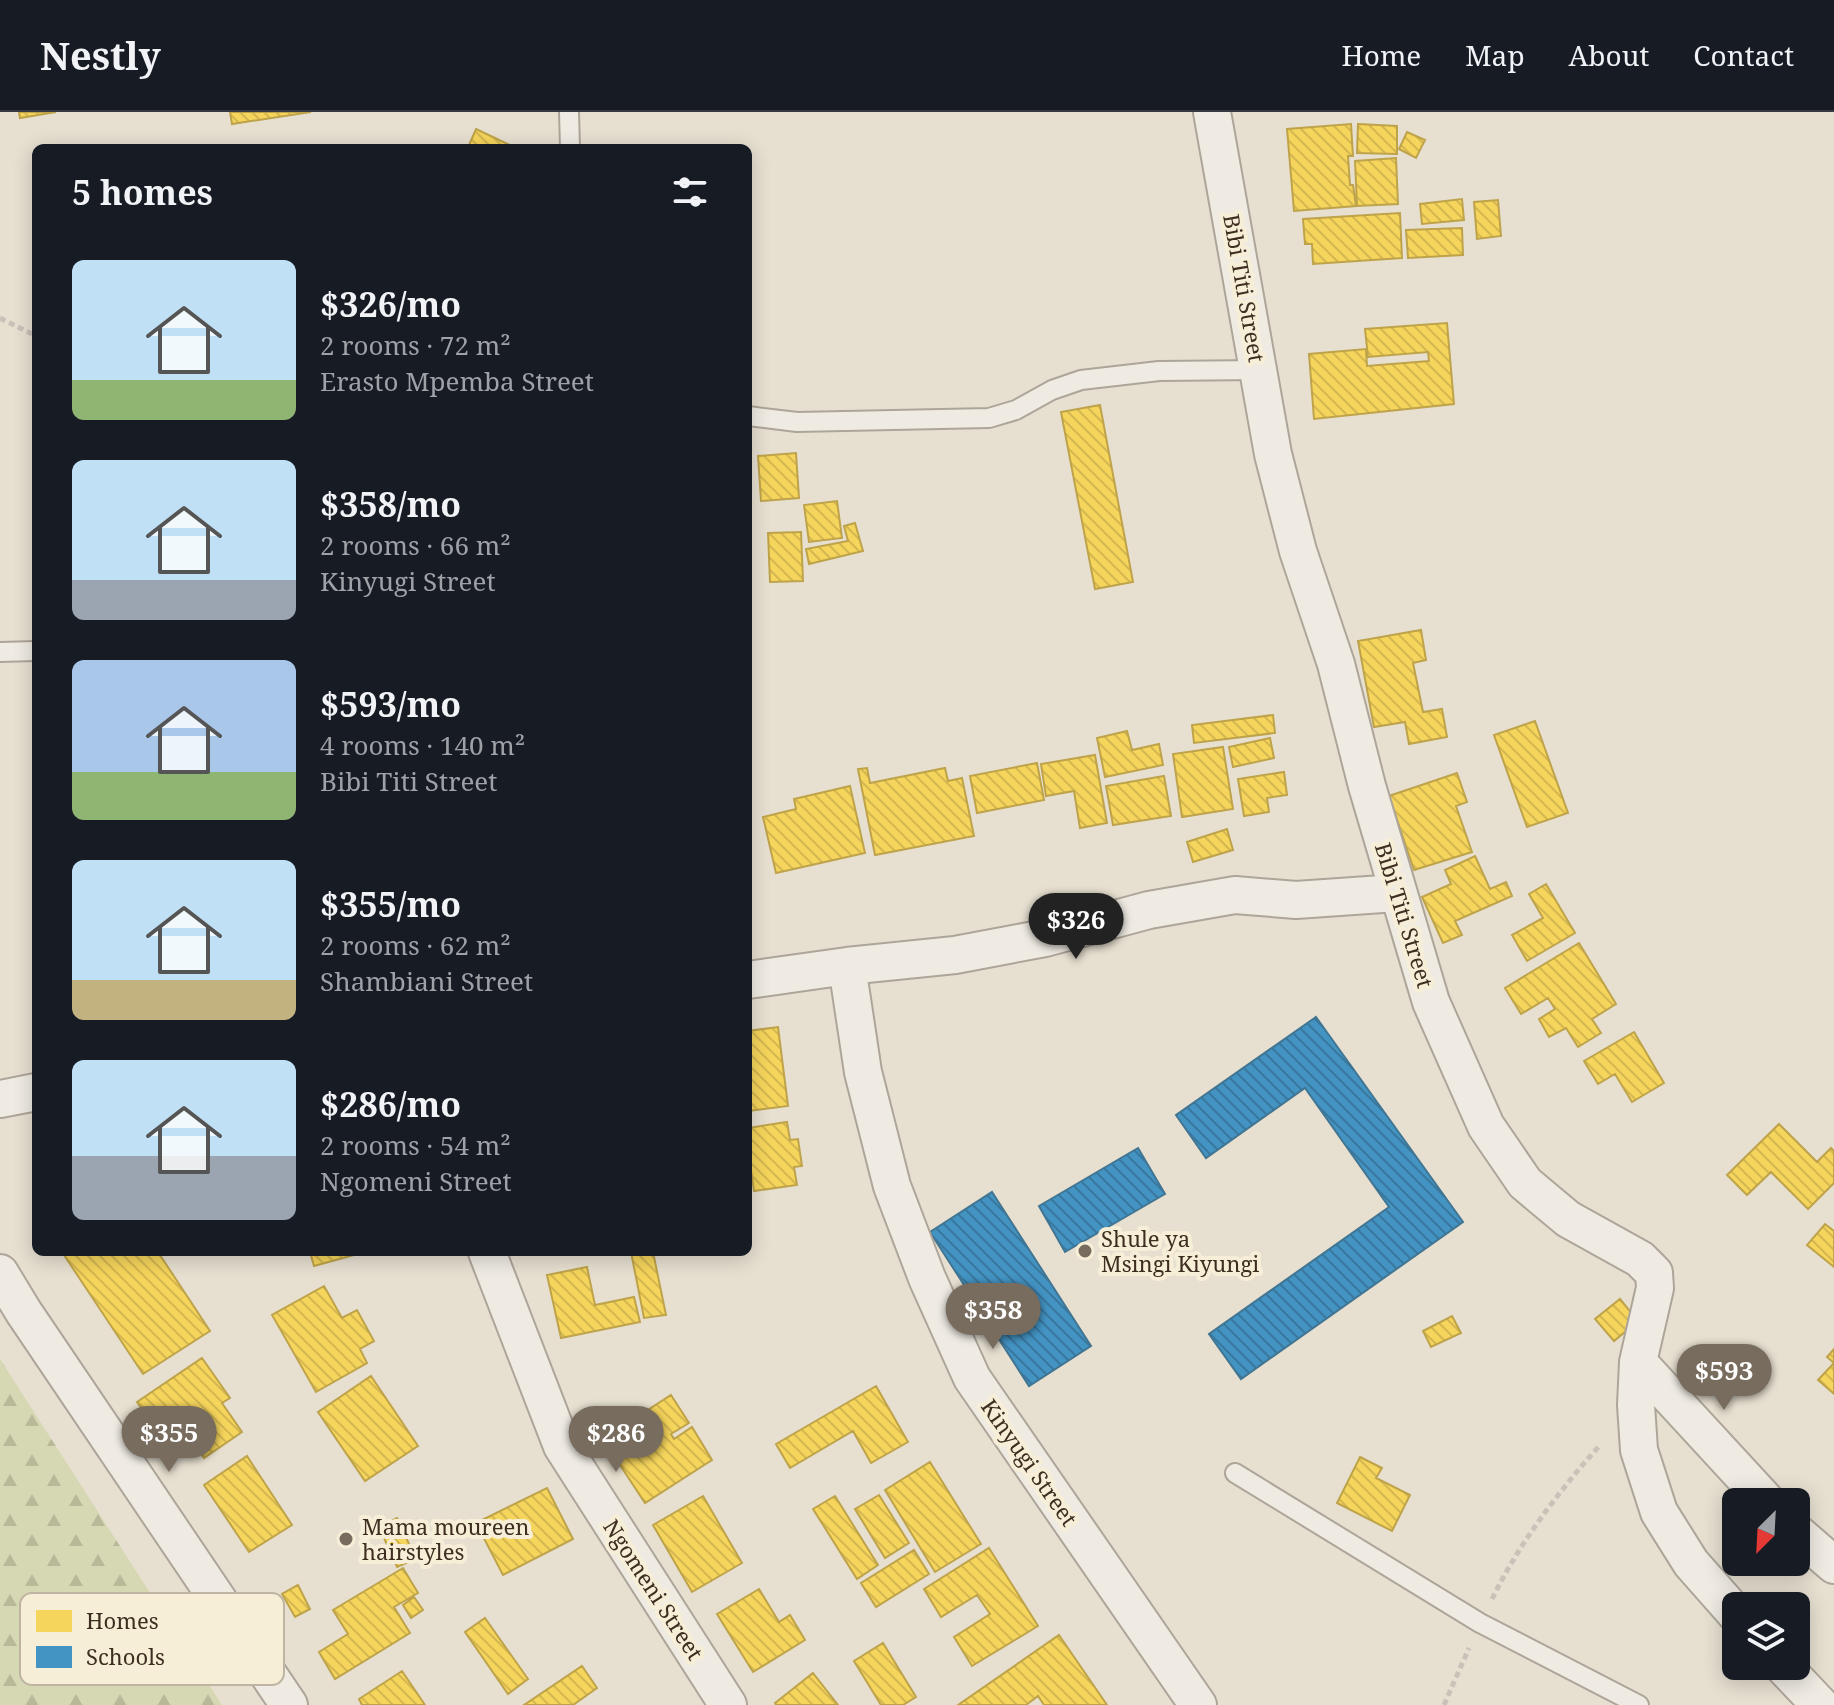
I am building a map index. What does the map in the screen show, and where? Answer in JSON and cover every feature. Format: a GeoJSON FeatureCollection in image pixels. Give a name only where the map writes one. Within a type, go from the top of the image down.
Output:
{"type":"FeatureCollection","features":[{"type":"Feature","properties":{"kind":"street","name":"Bibi Titi Street"},"geometry":{"type":"LineString","coordinates":[[1212,112],[1273,454],[1298,551],[1336,664],[1397,893],[1431,1002],[1480,1113],[1525,1183],[1568,1219],[1640,1259],[1654,1273],[1655,1288],[1638,1362],[1636,1405],[1639,1450],[1659,1512],[1691,1563],[1722,1598]]}},
{"type":"Feature","properties":{"kind":"street"},"geometry":{"type":"LineString","coordinates":[[752,979],[955,955],[1045,938],[1149,910],[1235,895],[1296,900],[1397,893]]}},
{"type":"Feature","properties":{"kind":"street","name":"Kinyugi Street"},"geometry":{"type":"LineString","coordinates":[[847,966],[863,1072],[892,1186],[927,1278],[972,1378],[1198,1705]]}},
{"type":"Feature","properties":{"kind":"street"},"geometry":{"type":"LineString","coordinates":[[0,1099],[32,1093]]}},
{"type":"Feature","properties":{"kind":"street","name":"Ngomeni Street"},"geometry":{"type":"LineString","coordinates":[[489,1256],[562,1446],[728,1705]]}},
{"type":"Feature","properties":{"kind":"street"},"geometry":{"type":"LineString","coordinates":[[0,1273],[213,1593]]}},
{"type":"Feature","properties":{"kind":"street"},"geometry":{"type":"LineString","coordinates":[[1638,1362],[1754,1488]]}},
{"type":"Feature","properties":{"kind":"street"},"geometry":{"type":"LineString","coordinates":[[1810,1544],[1834,1565]]}},
{"type":"Feature","properties":{"kind":"street"},"geometry":{"type":"LineString","coordinates":[[1796,1680],[1820,1705]]}},
{"type":"Feature","properties":{"kind":"street"},"geometry":{"type":"LineString","coordinates":[[275,1685],[289,1705]]}},
{"type":"Feature","properties":{"kind":"lane"},"geometry":{"type":"LineString","coordinates":[[569,112],[570,144]]}},
{"type":"Feature","properties":{"kind":"lane"},"geometry":{"type":"LineString","coordinates":[[752,416],[797,422],[989,418],[1016,410],[1052,390],[1081,380],[1159,371],[1259,370]]}},
{"type":"Feature","properties":{"kind":"lane"},"geometry":{"type":"LineString","coordinates":[[0,652],[32,651]]}},
{"type":"Feature","properties":{"kind":"lane"},"geometry":{"type":"LineString","coordinates":[[1235,1473],[1480,1623],[1639,1705]]}},
{"type":"Feature","properties":{"kind":"path"},"geometry":{"type":"LineString","coordinates":[[0,318],[32,334]]}},
{"type":"Feature","properties":{"kind":"path"},"geometry":{"type":"LineString","coordinates":[[1444,1705],[1504,1574],[1550,1504],[1636,1405]]}},
{"type":"Feature","properties":{"kind":"green space"},"geometry":{"type":"Polygon","coordinates":[[[0,1359],[150,1593],[20,1593],[20,1685],[209,1685],[222,1705],[0,1705],[0,1359]]]}},
{"type":"Feature","properties":{"kind":"building: Homes"},"geometry":{"type":"Polygon","coordinates":[[[19,112],[56,112],[20,118],[19,112]]]}},
{"type":"Feature","properties":{"kind":"building: Homes"},"geometry":{"type":"Polygon","coordinates":[[[230,112],[311,112],[232,124],[230,112]]]}},
{"type":"Feature","properties":{"kind":"building: Homes"},"geometry":{"type":"Polygon","coordinates":[[[1351,124],[1353,156],[1348,156],[1350,185],[1353,185],[1356,206],[1294,211],[1287,129],[1351,124]]]}},
{"type":"Feature","properties":{"kind":"building: Homes"},"geometry":{"type":"Polygon","coordinates":[[[1358,124],[1397,126],[1397,154],[1357,153],[1358,124]]]}},
{"type":"Feature","properties":{"kind":"building: Homes"},"geometry":{"type":"Polygon","coordinates":[[[476,129],[508,144],[469,144],[476,129]]]}},
{"type":"Feature","properties":{"kind":"building: Homes"},"geometry":{"type":"Polygon","coordinates":[[[1407,132],[1425,140],[1416,158],[1399,149],[1407,132]]]}},
{"type":"Feature","properties":{"kind":"building: Homes"},"geometry":{"type":"Polygon","coordinates":[[[1396,158],[1398,204],[1357,206],[1355,161],[1396,158]]]}},
{"type":"Feature","properties":{"kind":"building: Homes"},"geometry":{"type":"Polygon","coordinates":[[[1462,199],[1464,220],[1422,224],[1420,204],[1462,199]]]}},
{"type":"Feature","properties":{"kind":"building: Homes"},"geometry":{"type":"Polygon","coordinates":[[[1498,200],[1501,236],[1477,239],[1474,202],[1498,200]]]}},
{"type":"Feature","properties":{"kind":"building: Homes"},"geometry":{"type":"Polygon","coordinates":[[[1400,213],[1402,258],[1313,264],[1312,244],[1305,244],[1303,219],[1400,213]]]}},
{"type":"Feature","properties":{"kind":"building: Homes"},"geometry":{"type":"Polygon","coordinates":[[[1462,228],[1463,255],[1408,258],[1406,230],[1462,228]]]}},
{"type":"Feature","properties":{"kind":"building: Homes"},"geometry":{"type":"Polygon","coordinates":[[[1447,323],[1454,404],[1314,419],[1309,354],[1366,349],[1367,366],[1429,361],[1428,352],[1368,357],[1365,329],[1447,323]]]}},
{"type":"Feature","properties":{"kind":"building: Homes"},"geometry":{"type":"Polygon","coordinates":[[[1100,405],[1133,582],[1095,589],[1061,412],[1100,405]]]}},
{"type":"Feature","properties":{"kind":"building: Homes"},"geometry":{"type":"Polygon","coordinates":[[[796,453],[799,498],[761,501],[758,456],[796,453]]]}},
{"type":"Feature","properties":{"kind":"building: Homes"},"geometry":{"type":"Polygon","coordinates":[[[837,501],[842,538],[809,542],[804,505],[837,501]]]}},
{"type":"Feature","properties":{"kind":"building: Homes"},"geometry":{"type":"Polygon","coordinates":[[[855,523],[863,551],[809,564],[806,549],[848,541],[844,526],[855,523]]]}},
{"type":"Feature","properties":{"kind":"building: Homes"},"geometry":{"type":"Polygon","coordinates":[[[801,532],[803,581],[770,582],[768,533],[801,532]]]}},
{"type":"Feature","properties":{"kind":"building: Homes"},"geometry":{"type":"Polygon","coordinates":[[[1421,630],[1426,660],[1413,663],[1423,712],[1442,709],[1447,737],[1409,744],[1405,722],[1374,727],[1358,641],[1421,630]]]}},
{"type":"Feature","properties":{"kind":"building: Homes"},"geometry":{"type":"Polygon","coordinates":[[[1273,715],[1275,733],[1194,743],[1192,725],[1273,715]]]}},
{"type":"Feature","properties":{"kind":"building: Homes"},"geometry":{"type":"Polygon","coordinates":[[[1535,721],[1568,813],[1527,827],[1494,735],[1535,721]]]}},
{"type":"Feature","properties":{"kind":"building: Homes"},"geometry":{"type":"Polygon","coordinates":[[[1127,731],[1132,750],[1159,744],[1163,765],[1105,777],[1097,738],[1127,731]]]}},
{"type":"Feature","properties":{"kind":"building: Homes"},"geometry":{"type":"Polygon","coordinates":[[[1270,738],[1274,758],[1233,767],[1229,747],[1270,738]]]}},
{"type":"Feature","properties":{"kind":"building: Homes"},"geometry":{"type":"Polygon","coordinates":[[[1223,747],[1233,809],[1182,817],[1173,754],[1223,747]]]}},
{"type":"Feature","properties":{"kind":"building: Homes"},"geometry":{"type":"Polygon","coordinates":[[[1095,755],[1107,823],[1080,828],[1074,791],[1046,796],[1041,764],[1095,755]]]}},
{"type":"Feature","properties":{"kind":"building: Homes"},"geometry":{"type":"Polygon","coordinates":[[[1037,763],[1044,800],[977,813],[970,776],[1037,763]]]}},
{"type":"Feature","properties":{"kind":"building: Homes"},"geometry":{"type":"Polygon","coordinates":[[[867,768],[870,783],[945,768],[948,781],[962,778],[974,836],[875,855],[858,769],[867,768]]]}},
{"type":"Feature","properties":{"kind":"building: Homes"},"geometry":{"type":"Polygon","coordinates":[[[1284,772],[1287,795],[1267,798],[1269,812],[1244,816],[1238,779],[1284,772]]]}},
{"type":"Feature","properties":{"kind":"building: Homes"},"geometry":{"type":"Polygon","coordinates":[[[1457,773],[1467,802],[1456,806],[1472,852],[1414,870],[1389,796],[1457,773]]]}},
{"type":"Feature","properties":{"kind":"building: Homes"},"geometry":{"type":"Polygon","coordinates":[[[1164,776],[1171,816],[1113,825],[1106,786],[1164,776]]]}},
{"type":"Feature","properties":{"kind":"building: Homes"},"geometry":{"type":"Polygon","coordinates":[[[850,786],[865,853],[776,873],[763,817],[796,809],[794,799],[850,786]]]}},
{"type":"Feature","properties":{"kind":"building: Homes"},"geometry":{"type":"Polygon","coordinates":[[[1227,829],[1233,850],[1193,862],[1187,842],[1227,829]]]}},
{"type":"Feature","properties":{"kind":"building: Homes"},"geometry":{"type":"Polygon","coordinates":[[[1475,856],[1490,889],[1506,882],[1512,896],[1455,921],[1462,935],[1443,943],[1422,897],[1451,884],[1445,870],[1475,856]]]}},
{"type":"Feature","properties":{"kind":"building: Homes"},"geometry":{"type":"Polygon","coordinates":[[[1546,884],[1575,933],[1527,961],[1512,935],[1543,918],[1529,894],[1546,884]]]}},
{"type":"Feature","properties":{"kind":"building: Homes"},"geometry":{"type":"Polygon","coordinates":[[[1579,943],[1616,1004],[1592,1019],[1601,1033],[1578,1047],[1566,1028],[1549,1037],[1539,1019],[1555,1009],[1548,998],[1521,1014],[1505,988],[1579,943]]]}},
{"type":"Feature","properties":{"kind":"building: Homes"},"geometry":{"type":"Polygon","coordinates":[[[778,1027],[788,1106],[752,1110],[752,1030],[778,1027]]]}},
{"type":"Feature","properties":{"kind":"building: Homes"},"geometry":{"type":"Polygon","coordinates":[[[1634,1032],[1664,1083],[1632,1102],[1615,1074],[1598,1084],[1584,1061],[1634,1032]]]}},
{"type":"Feature","properties":{"kind":"building: Homes"},"geometry":{"type":"Polygon","coordinates":[[[787,1122],[790,1140],[798,1139],[802,1166],[794,1167],[797,1185],[754,1191],[752,1127],[787,1122]]]}},
{"type":"Feature","properties":{"kind":"building: Homes"},"geometry":{"type":"Polygon","coordinates":[[[1779,1124],[1817,1162],[1831,1148],[1834,1151],[1834,1183],[1808,1209],[1771,1172],[1747,1195],[1727,1175],[1779,1124]]]}},
{"type":"Feature","properties":{"kind":"building: Homes"},"geometry":{"type":"Polygon","coordinates":[[[1825,1224],[1834,1231],[1834,1267],[1807,1245],[1825,1224]]]}},
{"type":"Feature","properties":{"kind":"building: Homes"},"geometry":{"type":"Polygon","coordinates":[[[65,1256],[161,1256],[210,1331],[143,1374],[65,1256]]]}},
{"type":"Feature","properties":{"kind":"building: Homes"},"geometry":{"type":"Polygon","coordinates":[[[311,1256],[350,1256],[314,1266],[311,1256]]]}},
{"type":"Feature","properties":{"kind":"building: Homes"},"geometry":{"type":"Polygon","coordinates":[[[632,1256],[654,1256],[666,1315],[644,1318],[632,1256]]]}},
{"type":"Feature","properties":{"kind":"building: Homes"},"geometry":{"type":"Polygon","coordinates":[[[587,1267],[595,1305],[634,1297],[640,1322],[561,1338],[547,1275],[587,1267]]]}},
{"type":"Feature","properties":{"kind":"building: Homes"},"geometry":{"type":"Polygon","coordinates":[[[324,1286],[342,1318],[357,1310],[374,1341],[360,1349],[367,1363],[316,1392],[272,1315],[324,1286]]]}},
{"type":"Feature","properties":{"kind":"building: Homes"},"geometry":{"type":"Polygon","coordinates":[[[1620,1299],[1638,1321],[1614,1341],[1595,1319],[1620,1299]]]}},
{"type":"Feature","properties":{"kind":"building: Homes"},"geometry":{"type":"Polygon","coordinates":[[[1452,1316],[1461,1333],[1431,1347],[1423,1331],[1452,1316]]]}},
{"type":"Feature","properties":{"kind":"building: Homes"},"geometry":{"type":"Polygon","coordinates":[[[1834,1349],[1834,1363],[1827,1357],[1834,1349]]]}},
{"type":"Feature","properties":{"kind":"building: Homes"},"geometry":{"type":"Polygon","coordinates":[[[202,1358],[230,1398],[222,1403],[242,1432],[204,1458],[177,1419],[158,1432],[137,1402],[202,1358]]]}},
{"type":"Feature","properties":{"kind":"building: Homes"},"geometry":{"type":"Polygon","coordinates":[[[1834,1363],[1834,1394],[1818,1380],[1834,1363]]]}},
{"type":"Feature","properties":{"kind":"building: Homes"},"geometry":{"type":"Polygon","coordinates":[[[371,1376],[418,1446],[365,1481],[318,1412],[371,1376]]]}},
{"type":"Feature","properties":{"kind":"building: Homes"},"geometry":{"type":"Polygon","coordinates":[[[876,1386],[908,1442],[871,1463],[853,1431],[790,1468],[776,1444],[876,1386]]]}},
{"type":"Feature","properties":{"kind":"building: Homes"},"geometry":{"type":"Polygon","coordinates":[[[671,1395],[689,1423],[671,1434],[674,1439],[692,1427],[712,1460],[645,1503],[603,1439],[671,1395]]]}},
{"type":"Feature","properties":{"kind":"building: Homes"},"geometry":{"type":"Polygon","coordinates":[[[247,1456],[292,1525],[249,1552],[204,1485],[247,1456]]]}},
{"type":"Feature","properties":{"kind":"building: Homes"},"geometry":{"type":"Polygon","coordinates":[[[1360,1457],[1382,1468],[1376,1478],[1410,1495],[1392,1531],[1337,1503],[1360,1457]]]}},
{"type":"Feature","properties":{"kind":"building: Homes"},"geometry":{"type":"Polygon","coordinates":[[[930,1462],[981,1544],[935,1572],[885,1490],[930,1462]]]}},
{"type":"Feature","properties":{"kind":"building: Homes"},"geometry":{"type":"Polygon","coordinates":[[[547,1488],[573,1539],[503,1575],[476,1523],[547,1488]]]}},
{"type":"Feature","properties":{"kind":"building: Homes"},"geometry":{"type":"Polygon","coordinates":[[[879,1495],[909,1543],[885,1558],[855,1509],[879,1495]]]}},
{"type":"Feature","properties":{"kind":"building: Homes"},"geometry":{"type":"Polygon","coordinates":[[[703,1496],[742,1563],[692,1592],[653,1525],[703,1496]]]}},
{"type":"Feature","properties":{"kind":"building: Homes"},"geometry":{"type":"Polygon","coordinates":[[[835,1496],[878,1565],[857,1579],[813,1509],[835,1496]]]}},
{"type":"Feature","properties":{"kind":"building: Homes"},"geometry":{"type":"Polygon","coordinates":[[[397,1518],[416,1559],[397,1567],[379,1527],[397,1518]]]}},
{"type":"Feature","properties":{"kind":"building: Homes"},"geometry":{"type":"Polygon","coordinates":[[[989,1548],[1038,1626],[972,1666],[954,1637],[990,1614],[977,1595],[941,1617],[924,1589],[989,1548]]]}},
{"type":"Feature","properties":{"kind":"building: Homes"},"geometry":{"type":"Polygon","coordinates":[[[914,1550],[929,1574],[876,1607],[861,1583],[914,1550]]]}},
{"type":"Feature","properties":{"kind":"building: Homes"},"geometry":{"type":"Polygon","coordinates":[[[403,1568],[418,1593],[394,1607],[410,1633],[335,1679],[319,1652],[348,1634],[333,1610],[403,1568]]]}},
{"type":"Feature","properties":{"kind":"building: Homes"},"geometry":{"type":"Polygon","coordinates":[[[298,1585],[310,1609],[295,1617],[284,1593],[298,1585]]]}},
{"type":"Feature","properties":{"kind":"building: Homes"},"geometry":{"type":"Polygon","coordinates":[[[759,1589],[779,1622],[790,1615],[805,1640],[753,1672],[717,1614],[759,1589]]]}},
{"type":"Feature","properties":{"kind":"building: Homes"},"geometry":{"type":"Polygon","coordinates":[[[414,1597],[423,1610],[411,1618],[403,1605],[414,1597]]]}},
{"type":"Feature","properties":{"kind":"building: Homes"},"geometry":{"type":"Polygon","coordinates":[[[485,1618],[528,1679],[508,1694],[465,1632],[485,1618]]]}},
{"type":"Feature","properties":{"kind":"building: Homes"},"geometry":{"type":"Polygon","coordinates":[[[1059,1635],[1107,1705],[1044,1705],[1038,1696],[1026,1705],[958,1705],[1059,1635]]]}},
{"type":"Feature","properties":{"kind":"building: Homes"},"geometry":{"type":"Polygon","coordinates":[[[883,1643],[916,1697],[903,1705],[881,1705],[854,1661],[883,1643]]]}},
{"type":"Feature","properties":{"kind":"building: Homes"},"geometry":{"type":"Polygon","coordinates":[[[582,1666],[597,1688],[573,1705],[524,1705],[582,1666]]]}},
{"type":"Feature","properties":{"kind":"building: Homes"},"geometry":{"type":"Polygon","coordinates":[[[402,1671],[425,1705],[362,1705],[359,1699],[402,1671]]]}},
{"type":"Feature","properties":{"kind":"building: Homes"},"geometry":{"type":"Polygon","coordinates":[[[813,1673],[838,1705],[776,1705],[775,1703],[813,1673]]]}},
{"type":"Feature","properties":{"kind":"building: Schools"},"geometry":{"type":"Polygon","coordinates":[[[1316,1017],[1463,1222],[1241,1379],[1209,1334],[1389,1207],[1305,1088],[1206,1158],[1176,1115],[1316,1017]]]}},
{"type":"Feature","properties":{"kind":"building: Schools"},"geometry":{"type":"Polygon","coordinates":[[[1138,1148],[1165,1194],[1065,1252],[1039,1206],[1138,1148]]]}},
{"type":"Feature","properties":{"kind":"building: Schools"},"geometry":{"type":"Polygon","coordinates":[[[992,1192],[1091,1346],[1029,1386],[930,1232],[992,1192]]]}},
{"type":"Feature","properties":{"kind":"place","name":"Shule ya Msingi Kiyungi"},"geometry":{"type":"Point","coordinates":[1085,1251]}},
{"type":"Feature","properties":{"kind":"place","name":"Mama moureen hairstyles"},"geometry":{"type":"Point","coordinates":[346,1539]}}]}
